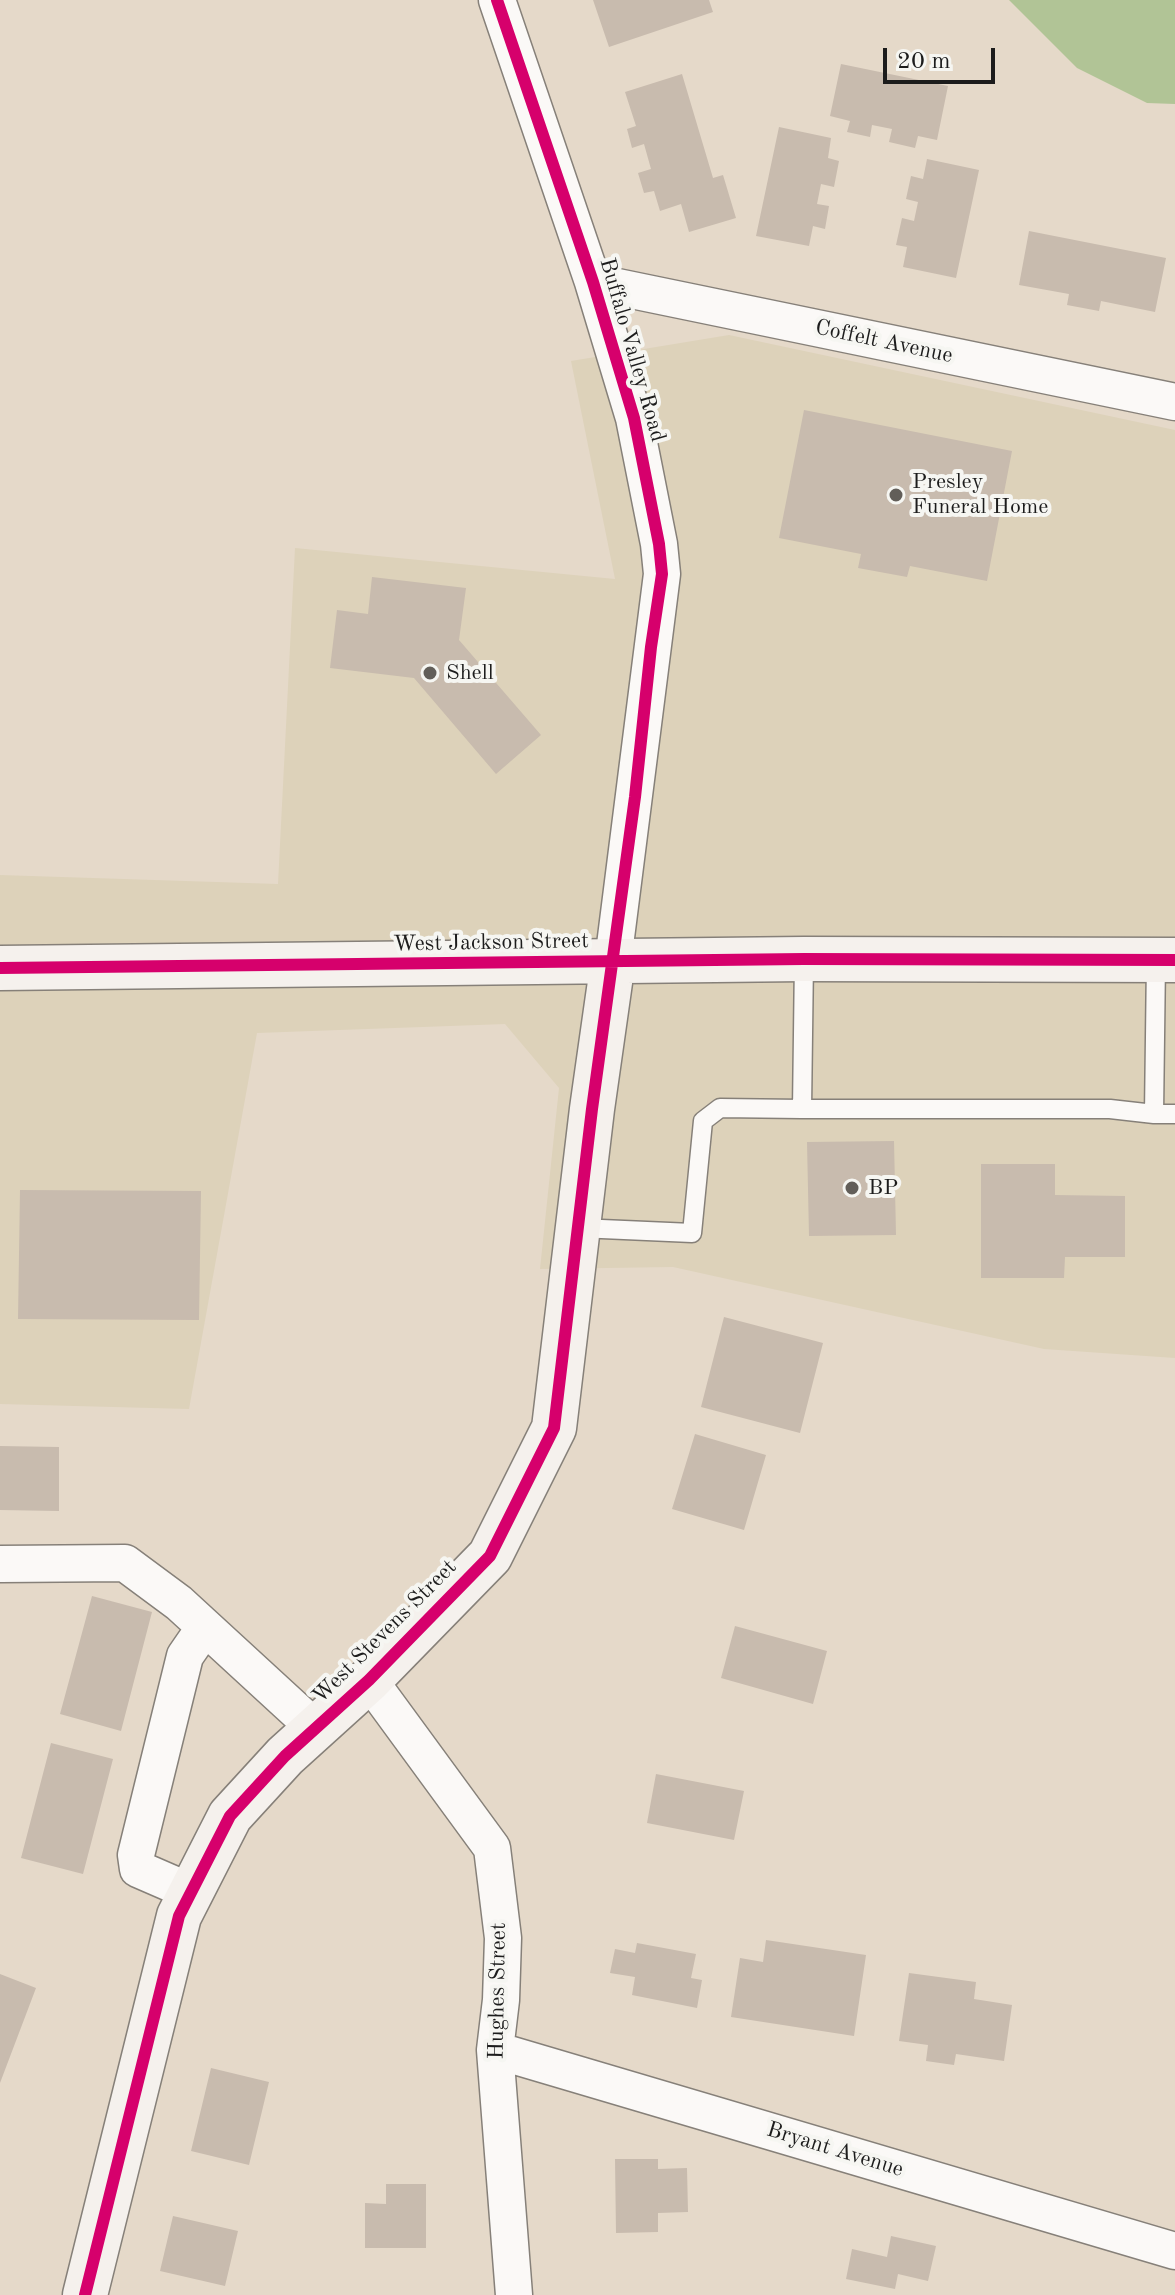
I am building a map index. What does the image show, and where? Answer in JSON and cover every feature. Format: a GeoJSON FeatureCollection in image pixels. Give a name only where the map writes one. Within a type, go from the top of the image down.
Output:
{"type":"FeatureCollection","features":[{"type":"Feature","properties":{"kind":"street","name":"Buffalo Valley Road"},"geometry":{"type":"LineString","coordinates":[[497,0],[593,282],[634,418],[659,544],[662,574],[613,961]]}},
{"type":"Feature","properties":{"kind":"street","name":"Coffelt Avenue"},"geometry":{"type":"LineString","coordinates":[[593,282],[1175,402]]}},
{"type":"Feature","properties":{"kind":"street","name":"West Jackson Street"},"geometry":{"type":"LineString","coordinates":[[0,968],[804,959],[1166,960]]}},
{"type":"Feature","properties":{"kind":"street","name":"West Stevens Street"},"geometry":{"type":"LineString","coordinates":[[85,2295],[179,1916],[230,1816],[285,1756],[369,1680],[490,1556],[554,1428],[613,961]]}},
{"type":"Feature","properties":{"kind":"street"},"geometry":{"type":"LineString","coordinates":[[0,1564],[125,1563],[179,1603],[315,1728]]}},
{"type":"Feature","properties":{"kind":"street"},"geometry":{"type":"LineString","coordinates":[[191,1892],[138,1869],[136,1855],[185,1656],[205,1627]]}},
{"type":"Feature","properties":{"kind":"street","name":"Hughes Street"},"geometry":{"type":"LineString","coordinates":[[369,1680],[492,1848],[503,1938],[501,2000],[495,2050],[514,2295]]}},
{"type":"Feature","properties":{"kind":"street","name":"Bryant Avenue"},"geometry":{"type":"LineString","coordinates":[[495,2050],[1175,2251]]}},
{"type":"Feature","properties":{"kind":"lane"},"geometry":{"type":"LineString","coordinates":[[802,1109],[804,959]]}},
{"type":"Feature","properties":{"kind":"lane"},"geometry":{"type":"LineString","coordinates":[[1154,1114],[1166,960]]}},
{"type":"Feature","properties":{"kind":"lane"},"geometry":{"type":"LineString","coordinates":[[579,1228],[692,1233],[703,1121],[720,1108],[1110,1109],[1175,1114]]}},
{"type":"Feature","properties":{"kind":"shaded area"},"geometry":{"type":"Polygon","coordinates":[[[729,335],[1175,430],[1175,1358],[1044,1349],[673,1267],[540,1269],[559,1088],[505,1024],[257,1033],[189,1409],[0,1404],[0,875],[278,884],[295,548],[615,579],[571,361],[729,335]]]}},
{"type":"Feature","properties":{"kind":"green space"},"geometry":{"type":"Polygon","coordinates":[[[1009,0],[1175,0],[1175,104],[1147,103],[1077,68],[1009,0]]]}},
{"type":"Feature","properties":{"kind":"building"},"geometry":{"type":"Polygon","coordinates":[[[593,0],[709,0],[713,12],[609,47],[593,0]]]}},
{"type":"Feature","properties":{"kind":"building"},"geometry":{"type":"Polygon","coordinates":[[[841,64],[948,86],[937,140],[918,136],[915,148],[889,142],[892,129],[872,125],[870,137],[847,132],[850,121],[830,116],[841,64]]]}},
{"type":"Feature","properties":{"kind":"building"},"geometry":{"type":"Polygon","coordinates":[[[682,74],[713,178],[723,175],[736,218],[689,232],[681,204],[660,211],[654,191],[644,193],[638,173],[651,169],[644,144],[632,148],[627,129],[636,126],[625,92],[682,74]]]}},
{"type":"Feature","properties":{"kind":"building"},"geometry":{"type":"Polygon","coordinates":[[[779,127],[831,138],[828,158],[839,161],[834,187],[821,184],[817,204],[829,206],[825,229],[813,226],[809,246],[756,236],[779,127]]]}},
{"type":"Feature","properties":{"kind":"building"},"geometry":{"type":"Polygon","coordinates":[[[927,159],[979,170],[956,278],[903,267],[907,247],[896,245],[902,218],[914,221],[918,202],[906,199],[911,176],[923,179],[927,159]]]}},
{"type":"Feature","properties":{"kind":"building"},"geometry":{"type":"Polygon","coordinates":[[[1029,231],[1166,258],[1155,312],[1101,301],[1099,311],[1067,305],[1069,294],[1019,285],[1029,231]]]}},
{"type":"Feature","properties":{"kind":"building","name":"Presley Funeral Home"},"geometry":{"type":"Polygon","coordinates":[[[804,410],[1012,451],[987,581],[910,566],[907,577],[858,568],[861,554],[779,538],[804,410]]]}},
{"type":"Feature","properties":{"kind":"building","name":"Shell"},"geometry":{"type":"Polygon","coordinates":[[[372,577],[466,588],[459,640],[541,735],[496,774],[414,678],[330,668],[337,610],[368,614],[372,577]]]}},
{"type":"Feature","properties":{"kind":"building","name":"BP"},"geometry":{"type":"Polygon","coordinates":[[[894,1141],[896,1235],[809,1236],[807,1142],[894,1141]]]}},
{"type":"Feature","properties":{"kind":"building"},"geometry":{"type":"Polygon","coordinates":[[[981,1164],[1055,1164],[1055,1195],[1125,1196],[1125,1257],[1065,1257],[1064,1278],[981,1278],[981,1164]]]}},
{"type":"Feature","properties":{"kind":"building"},"geometry":{"type":"Polygon","coordinates":[[[20,1190],[201,1191],[199,1320],[18,1319],[20,1190]]]}},
{"type":"Feature","properties":{"kind":"building"},"geometry":{"type":"Polygon","coordinates":[[[724,1317],[823,1343],[800,1433],[701,1407],[724,1317]]]}},
{"type":"Feature","properties":{"kind":"building"},"geometry":{"type":"Polygon","coordinates":[[[695,1434],[766,1455],[744,1530],[672,1509],[695,1434]]]}},
{"type":"Feature","properties":{"kind":"building"},"geometry":{"type":"Polygon","coordinates":[[[0,1446],[59,1447],[59,1511],[0,1510],[0,1446]]]}},
{"type":"Feature","properties":{"kind":"building"},"geometry":{"type":"Polygon","coordinates":[[[92,1596],[152,1612],[121,1731],[60,1714],[92,1596]]]}},
{"type":"Feature","properties":{"kind":"building"},"geometry":{"type":"Polygon","coordinates":[[[735,1626],[827,1651],[813,1704],[721,1678],[735,1626]]]}},
{"type":"Feature","properties":{"kind":"building"},"geometry":{"type":"Polygon","coordinates":[[[51,1743],[113,1759],[83,1874],[21,1858],[51,1743]]]}},
{"type":"Feature","properties":{"kind":"building"},"geometry":{"type":"Polygon","coordinates":[[[656,1774],[744,1791],[734,1840],[647,1823],[656,1774]]]}},
{"type":"Feature","properties":{"kind":"building"},"geometry":{"type":"Polygon","coordinates":[[[766,1940],[866,1955],[854,2036],[731,2017],[740,1958],[763,1962],[766,1940]]]}},
{"type":"Feature","properties":{"kind":"building"},"geometry":{"type":"Polygon","coordinates":[[[637,1943],[696,1954],[691,1978],[702,1980],[697,2008],[632,1995],[635,1977],[610,1973],[615,1949],[635,1953],[637,1943]]]}},
{"type":"Feature","properties":{"kind":"building"},"geometry":{"type":"Polygon","coordinates":[[[909,1973],[976,1982],[974,1999],[1012,2005],[1004,2061],[956,2054],[954,2065],[926,2061],[928,2045],[899,2041],[909,1973]]]}},
{"type":"Feature","properties":{"kind":"building"},"geometry":{"type":"Polygon","coordinates":[[[0,1974],[36,1988],[0,2083],[0,1974]]]}},
{"type":"Feature","properties":{"kind":"building"},"geometry":{"type":"Polygon","coordinates":[[[211,2068],[269,2082],[249,2165],[191,2151],[211,2068]]]}},
{"type":"Feature","properties":{"kind":"building"},"geometry":{"type":"Polygon","coordinates":[[[615,2159],[658,2159],[658,2169],[687,2168],[688,2212],[658,2213],[658,2232],[616,2233],[615,2159]]]}},
{"type":"Feature","properties":{"kind":"building"},"geometry":{"type":"Polygon","coordinates":[[[386,2184],[426,2184],[426,2248],[365,2248],[365,2203],[386,2204],[386,2184]]]}},
{"type":"Feature","properties":{"kind":"building"},"geometry":{"type":"Polygon","coordinates":[[[173,2216],[238,2231],[225,2286],[160,2271],[173,2216]]]}},
{"type":"Feature","properties":{"kind":"building"},"geometry":{"type":"Polygon","coordinates":[[[891,2236],[936,2246],[928,2281],[898,2274],[895,2289],[846,2279],[852,2249],[887,2257],[891,2236]]]}},
{"type":"Feature","properties":{"kind":"cycle path"},"geometry":{"type":"LineString","coordinates":[[85,2295],[179,1916],[230,1816],[285,1756],[369,1680],[490,1556],[554,1428],[662,574],[634,418],[593,282],[497,0]]}},
{"type":"Feature","properties":{"kind":"cycle path"},"geometry":{"type":"LineString","coordinates":[[0,968],[804,959],[1175,960]]}},
{"type":"Feature","properties":{"kind":"place","name":"Presley Funeral Home"},"geometry":{"type":"Point","coordinates":[896,495]}},
{"type":"Feature","properties":{"kind":"place","name":"Shell"},"geometry":{"type":"Point","coordinates":[430,673]}},
{"type":"Feature","properties":{"kind":"place","name":"BP"},"geometry":{"type":"Point","coordinates":[852,1188]}}]}
